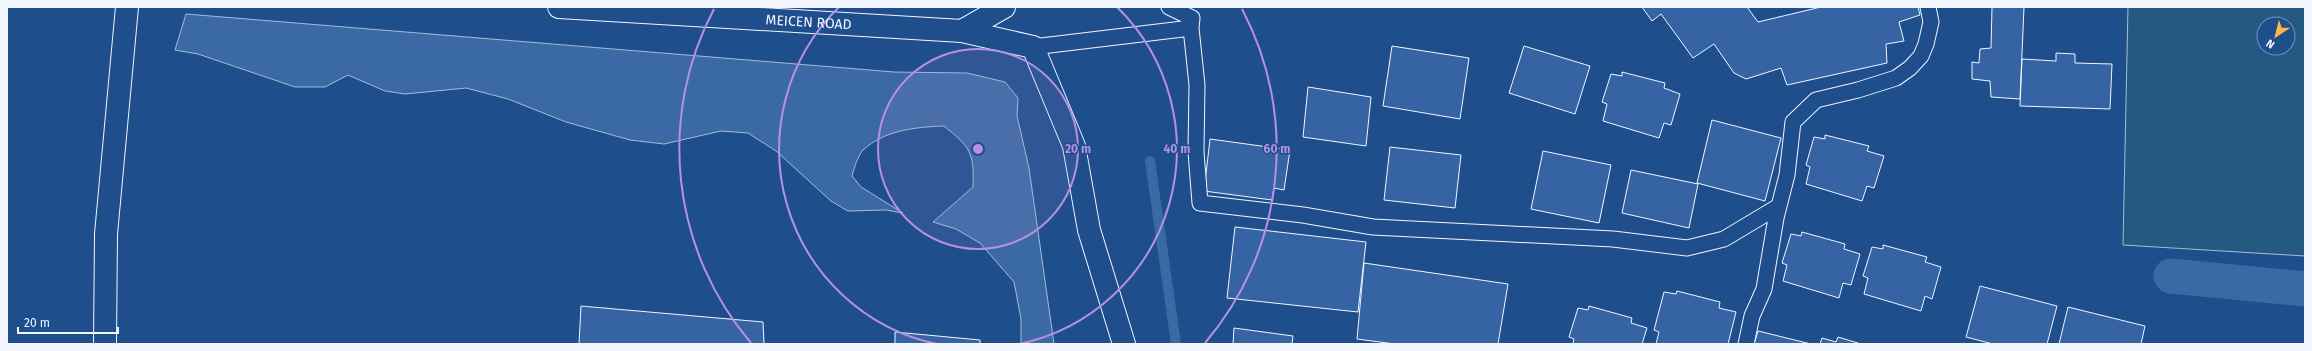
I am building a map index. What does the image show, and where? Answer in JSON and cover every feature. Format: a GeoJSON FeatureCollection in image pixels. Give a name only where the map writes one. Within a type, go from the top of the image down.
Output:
{"type":"FeatureCollection","features":[{"type":"Feature","properties":{"kind":"street"},"geometry":{"type":"LineString","coordinates":[[105,344],[106,234],[127,7]]}},
{"type":"Feature","properties":{"kind":"street","name":"MEICEN ROAD"},"geometry":{"type":"LineString","coordinates":[[559,7],[962,30],[1033,47]]}},
{"type":"Feature","properties":{"kind":"street"},"geometry":{"type":"LineString","coordinates":[[962,30],[1004,7]]}},
{"type":"Feature","properties":{"kind":"street"},"geometry":{"type":"LineString","coordinates":[[1033,47],[1074,146],[1089,230],[1124,344]]}},
{"type":"Feature","properties":{"kind":"lane"},"geometry":{"type":"LineString","coordinates":[[1170,7],[1192,18],[1191,28],[1197,85],[1196,152],[1200,203],[1303,215],[1373,227],[1613,239],[1686,248],[1724,239],[1779,206]]}},
{"type":"Feature","properties":{"kind":"lane"},"geometry":{"type":"LineString","coordinates":[[1746,344],[1752,316],[1764,289],[1779,206],[1787,175],[1793,122],[1816,100],[1858,90],[1896,78],[1910,68],[1921,56],[1926,44],[1930,22],[1928,7]]}},
{"type":"Feature","properties":{"kind":"lane"},"geometry":{"type":"LineString","coordinates":[[1033,47],[1191,28]]}},
{"type":"Feature","properties":{"kind":"shaded area"},"geometry":{"type":"Polygon","coordinates":[[[2128,7],[2305,7],[2305,256],[2123,245],[2128,7]]]}},
{"type":"Feature","properties":{"kind":"shaded area"},"geometry":{"type":"Polygon","coordinates":[[[186,14],[894,72],[967,73],[1005,82],[1018,98],[1017,116],[1029,168],[1054,344],[1021,344],[1021,319],[1014,282],[980,243],[956,229],[933,222],[973,187],[973,166],[969,152],[960,140],[944,126],[923,127],[891,134],[872,143],[863,150],[858,159],[852,176],[861,187],[903,213],[886,210],[848,211],[831,201],[776,151],[748,133],[721,131],[664,144],[630,140],[566,122],[508,99],[466,88],[405,94],[385,91],[348,75],[325,87],[295,87],[198,54],[175,50],[186,14]]]}},
{"type":"Feature","properties":{"kind":"building"},"geometry":{"type":"Polygon","coordinates":[[[1642,7],[1747,7],[1758,22],[1821,7],[1918,7],[1920,15],[1899,22],[1904,41],[1886,44],[1887,63],[1787,85],[1781,68],[1746,79],[1734,73],[1714,44],[1693,58],[1661,14],[1652,21],[1642,7]]]}},
{"type":"Feature","properties":{"kind":"building"},"geometry":{"type":"Polygon","coordinates":[[[1992,7],[2024,7],[2020,99],[1991,97],[1990,81],[1972,79],[1972,62],[1979,63],[1980,49],[1991,48],[1992,7]]]}},
{"type":"Feature","properties":{"kind":"building"},"geometry":{"type":"Polygon","coordinates":[[[1392,46],[1469,58],[1460,119],[1383,106],[1392,46]]]}},
{"type":"Feature","properties":{"kind":"building"},"geometry":{"type":"Polygon","coordinates":[[[1524,46],[1590,66],[1575,114],[1509,93],[1524,46]]]}},
{"type":"Feature","properties":{"kind":"building"},"geometry":{"type":"Polygon","coordinates":[[[2056,53],[2075,54],[2075,63],[2112,64],[2110,109],[2020,106],[2022,59],[2056,61],[2056,53]]]}},
{"type":"Feature","properties":{"kind":"building"},"geometry":{"type":"Polygon","coordinates":[[[1622,72],[1665,83],[1664,88],[1680,94],[1671,125],[1664,123],[1659,138],[1603,121],[1607,104],[1602,102],[1611,74],[1622,76],[1622,72]]]}},
{"type":"Feature","properties":{"kind":"building"},"geometry":{"type":"Polygon","coordinates":[[[1308,87],[1371,97],[1366,146],[1303,137],[1308,87]]]}},
{"type":"Feature","properties":{"kind":"building"},"geometry":{"type":"Polygon","coordinates":[[[1712,120],[1781,138],[1765,201],[1697,183],[1712,120]]]}},
{"type":"Feature","properties":{"kind":"building"},"geometry":{"type":"Polygon","coordinates":[[[1825,135],[1869,146],[1867,151],[1884,156],[1874,188],[1867,186],[1862,201],[1806,184],[1810,167],[1806,165],[1814,137],[1825,139],[1825,135]]]}},
{"type":"Feature","properties":{"kind":"building"},"geometry":{"type":"Polygon","coordinates":[[[1210,139],[1290,150],[1284,190],[1274,188],[1272,200],[1204,191],[1210,139]]]}},
{"type":"Feature","properties":{"kind":"building"},"geometry":{"type":"Polygon","coordinates":[[[1390,147],[1461,155],[1455,208],[1384,200],[1390,147]]]}},
{"type":"Feature","properties":{"kind":"building"},"geometry":{"type":"Polygon","coordinates":[[[1543,151],[1611,165],[1599,223],[1531,209],[1543,151]]]}},
{"type":"Feature","properties":{"kind":"building"},"geometry":{"type":"Polygon","coordinates":[[[1631,170],[1698,184],[1689,228],[1622,213],[1631,170]]]}},
{"type":"Feature","properties":{"kind":"building"},"geometry":{"type":"Polygon","coordinates":[[[1235,227],[1366,242],[1358,312],[1227,298],[1235,227]]]}},
{"type":"Feature","properties":{"kind":"building"},"geometry":{"type":"Polygon","coordinates":[[[1802,232],[1845,244],[1844,249],[1860,254],[1851,285],[1843,283],[1839,298],[1783,281],[1787,265],[1782,263],[1791,234],[1801,236],[1802,232]]]}},
{"type":"Feature","properties":{"kind":"building"},"geometry":{"type":"Polygon","coordinates":[[[1883,245],[1927,257],[1925,262],[1941,267],[1932,299],[1925,296],[1921,311],[1864,294],[1868,278],[1863,276],[1872,247],[1883,249],[1883,245]]]}},
{"type":"Feature","properties":{"kind":"building"},"geometry":{"type":"Polygon","coordinates":[[[1364,263],[1508,284],[1498,344],[1395,344],[1357,339],[1364,263]]]}},
{"type":"Feature","properties":{"kind":"building"},"geometry":{"type":"Polygon","coordinates":[[[1980,286],[2057,306],[2047,344],[1993,344],[1966,337],[1980,286]]]}},
{"type":"Feature","properties":{"kind":"building"},"geometry":{"type":"Polygon","coordinates":[[[1677,291],[1720,302],[1719,308],[1736,312],[1728,344],[1656,344],[1659,332],[1654,330],[1664,292],[1676,294],[1677,291]]]}},
{"type":"Feature","properties":{"kind":"building"},"geometry":{"type":"Polygon","coordinates":[[[581,306],[763,322],[764,344],[579,344],[581,306]]]}},
{"type":"Feature","properties":{"kind":"building"},"geometry":{"type":"Polygon","coordinates":[[[1589,306],[1632,318],[1631,323],[1647,328],[1642,344],[1573,344],[1574,339],[1569,337],[1578,308],[1588,310],[1589,306]]]}},
{"type":"Feature","properties":{"kind":"building"},"geometry":{"type":"Polygon","coordinates":[[[2068,307],[2145,326],[2141,344],[2059,344],[2068,307]]]}},
{"type":"Feature","properties":{"kind":"building"},"geometry":{"type":"Polygon","coordinates":[[[1234,328],[1293,336],[1292,344],[1233,344],[1234,328]]]}},
{"type":"Feature","properties":{"kind":"building"},"geometry":{"type":"Polygon","coordinates":[[[1758,331],[1811,344],[1754,344],[1758,331]]]}},
{"type":"Feature","properties":{"kind":"building"},"geometry":{"type":"Polygon","coordinates":[[[895,332],[980,340],[980,344],[895,344],[895,332]]]}},
{"type":"Feature","properties":{"kind":"building"},"geometry":{"type":"Polygon","coordinates":[[[1838,337],[1861,344],[1820,344],[1822,338],[1836,342],[1838,337]]]}},
{"type":"Feature","properties":{"kind":"waterway"},"geometry":{"type":"LineString","coordinates":[[1150,161],[1176,344]]}},
{"type":"Feature","properties":{"kind":"waterway"},"geometry":{"type":"LineString","coordinates":[[2171,276],[2305,289]]}}]}
